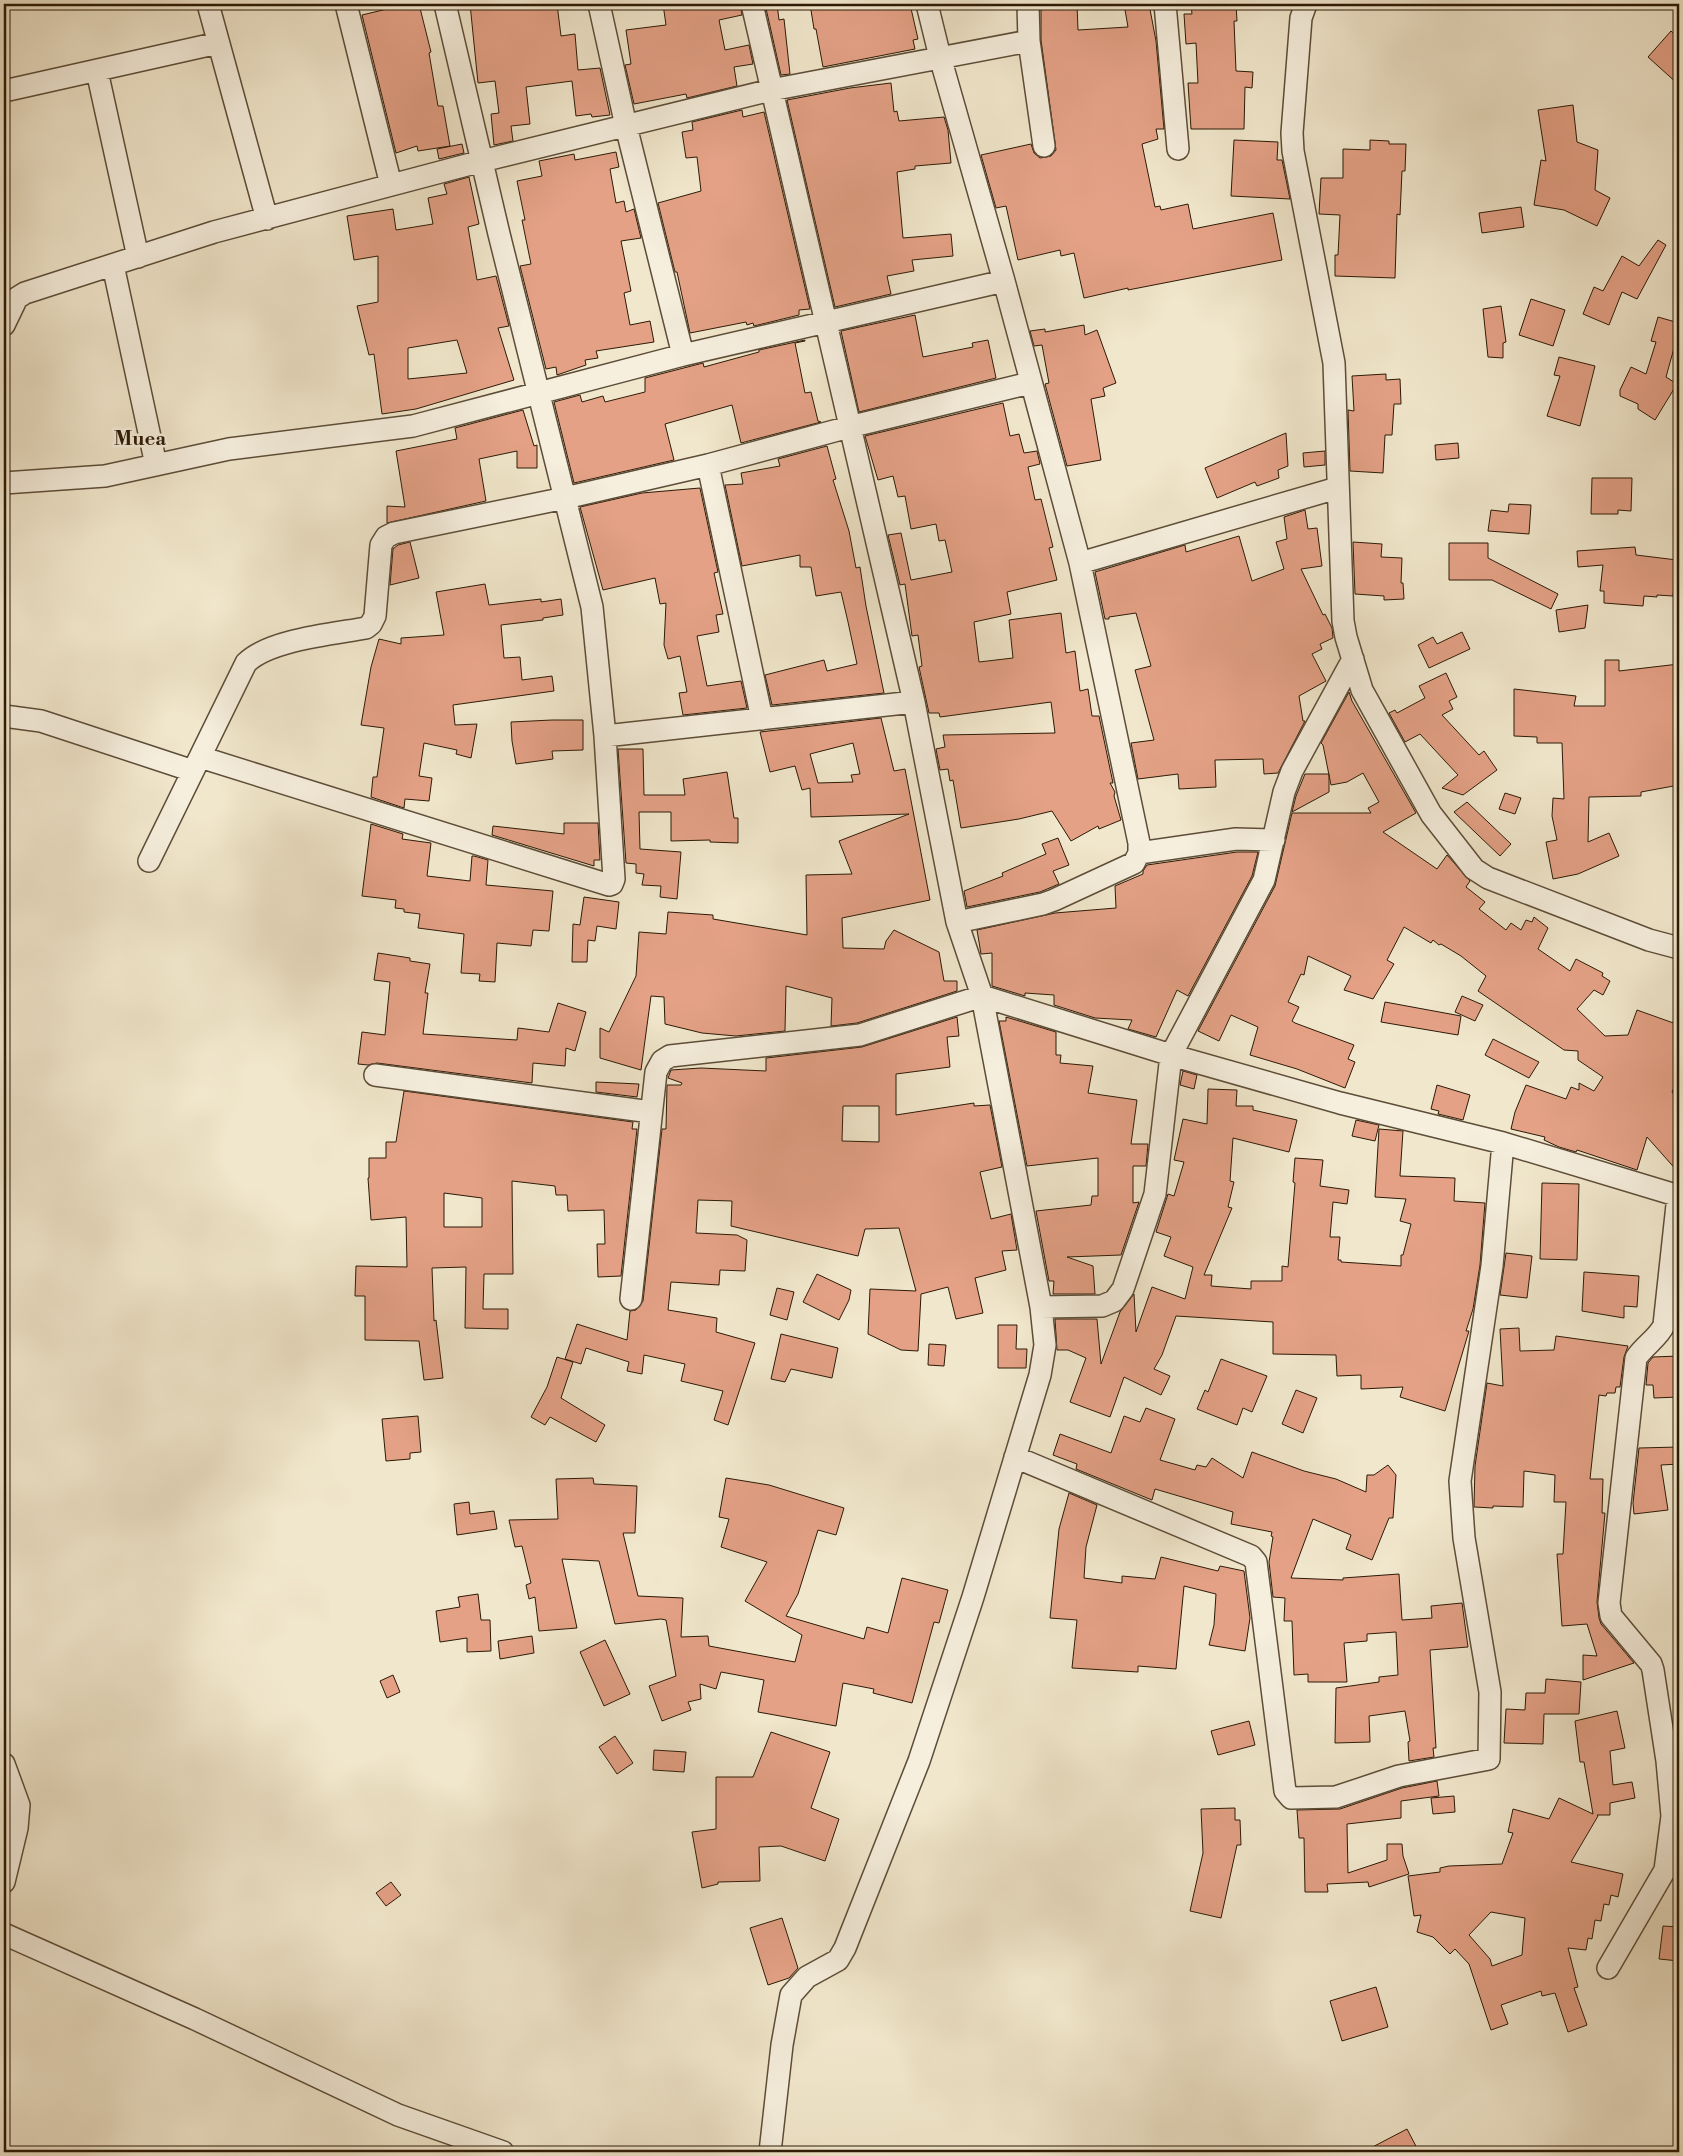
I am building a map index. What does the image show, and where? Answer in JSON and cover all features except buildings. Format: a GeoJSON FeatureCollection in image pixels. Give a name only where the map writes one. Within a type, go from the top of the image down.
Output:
{"type":"FeatureCollection","features":[{"type":"Feature","properties":{"kind":"street"},"geometry":{"type":"LineString","coordinates":[[208,4],[266,218]]}},
{"type":"Feature","properties":{"kind":"street"},"geometry":{"type":"LineString","coordinates":[[346,4],[391,185]]}},
{"type":"Feature","properties":{"kind":"street"},"geometry":{"type":"LineString","coordinates":[[4,716],[41,721],[196,764],[610,885],[614,879],[606,736],[592,607],[445,4]]}},
{"type":"Feature","properties":{"kind":"street"},"geometry":{"type":"LineString","coordinates":[[599,4],[626,126],[683,355]]}},
{"type":"Feature","properties":{"kind":"street"},"geometry":{"type":"LineString","coordinates":[[752,4],[914,702],[957,922],[982,996],[1041,1307],[1045,1345],[1040,1376],[973,1597],[919,1761],[845,1948],[838,1960],[807,1977],[791,1995],[782,2044],[770,2152]]}},
{"type":"Feature","properties":{"kind":"street"},"geometry":{"type":"LineString","coordinates":[[927,4],[1080,563],[1140,853],[1134,863],[1043,904],[957,922]]}},
{"type":"Feature","properties":{"kind":"street"},"geometry":{"type":"LineString","coordinates":[[1028,4],[1029,41],[1044,146]]}},
{"type":"Feature","properties":{"kind":"street"},"geometry":{"type":"LineString","coordinates":[[1165,4],[1178,148]]}},
{"type":"Feature","properties":{"kind":"street"},"geometry":{"type":"LineString","coordinates":[[1306,4],[1301,18],[1292,133],[1293,151],[1333,348],[1343,621],[1362,690],[1431,814],[1474,869],[1488,878],[1640,937],[1679,948]]}},
{"type":"Feature","properties":{"kind":"street"},"geometry":{"type":"LineString","coordinates":[[4,325],[17,298],[25,293],[214,232],[482,161],[771,90],[1029,41]]}},
{"type":"Feature","properties":{"kind":"street"},"geometry":{"type":"LineString","coordinates":[[4,91],[218,43]]}},
{"type":"Feature","properties":{"kind":"street"},"geometry":{"type":"LineString","coordinates":[[97,71],[138,257]]}},
{"type":"Feature","properties":{"kind":"street"},"geometry":{"type":"LineString","coordinates":[[112,265],[156,464]]}},
{"type":"Feature","properties":{"kind":"street"},"geometry":{"type":"LineString","coordinates":[[4,483],[105,476],[229,449],[413,426],[683,355],[1004,282]]}},
{"type":"Feature","properties":{"kind":"street"},"geometry":{"type":"LineString","coordinates":[[150,861],[246,663],[251,658],[286,643],[366,628],[371,624],[375,616],[381,545],[386,537],[394,533],[565,498],[708,465],[849,427],[1030,383]]}},
{"type":"Feature","properties":{"kind":"street"},"geometry":{"type":"LineString","coordinates":[[708,465],[762,719]]}},
{"type":"Feature","properties":{"kind":"street"},"geometry":{"type":"LineString","coordinates":[[1080,563],[1337,488]]}},
{"type":"Feature","properties":{"kind":"street"},"geometry":{"type":"LineString","coordinates":[[1041,1307],[1102,1306],[1114,1301],[1123,1289],[1155,1194],[1171,1055],[1264,880],[1284,792],[1292,771],[1353,659]]}},
{"type":"Feature","properties":{"kind":"street"},"geometry":{"type":"LineString","coordinates":[[606,736],[914,702]]}},
{"type":"Feature","properties":{"kind":"street"},"geometry":{"type":"LineString","coordinates":[[1140,853],[1236,839],[1274,840]]}},
{"type":"Feature","properties":{"kind":"street"},"geometry":{"type":"LineString","coordinates":[[631,1299],[656,1072],[662,1061],[670,1056],[860,1034],[982,996],[1171,1055],[1340,1103],[1504,1144],[1679,1196],[1664,1325],[1661,1333],[1645,1345],[1636,1358],[1608,1603],[1611,1616],[1651,1664],[1653,1670],[1667,1761],[1672,1816],[1672,1872],[1608,1968]]}},
{"type":"Feature","properties":{"kind":"street"},"geometry":{"type":"LineString","coordinates":[[375,1075],[651,1112]]}},
{"type":"Feature","properties":{"kind":"street"},"geometry":{"type":"LineString","coordinates":[[1015,1457],[1251,1556],[1256,1562],[1284,1792],[1291,1798],[1336,1797],[1399,1776],[1489,1758],[1490,1692],[1464,1538],[1460,1481],[1492,1266],[1504,1144]]}},
{"type":"Feature","properties":{"kind":"street"},"geometry":{"type":"LineString","coordinates":[[4,1764],[19,1805],[17,1828],[4,1882]]}},
{"type":"Feature","properties":{"kind":"street"},"geometry":{"type":"LineString","coordinates":[[4,1934],[195,2019],[398,2115],[503,2152]]}},
{"type":"Feature","properties":{"kind":"district","name":"Muea"},"geometry":{"type":"Point","coordinates":[140,439]}}]}
